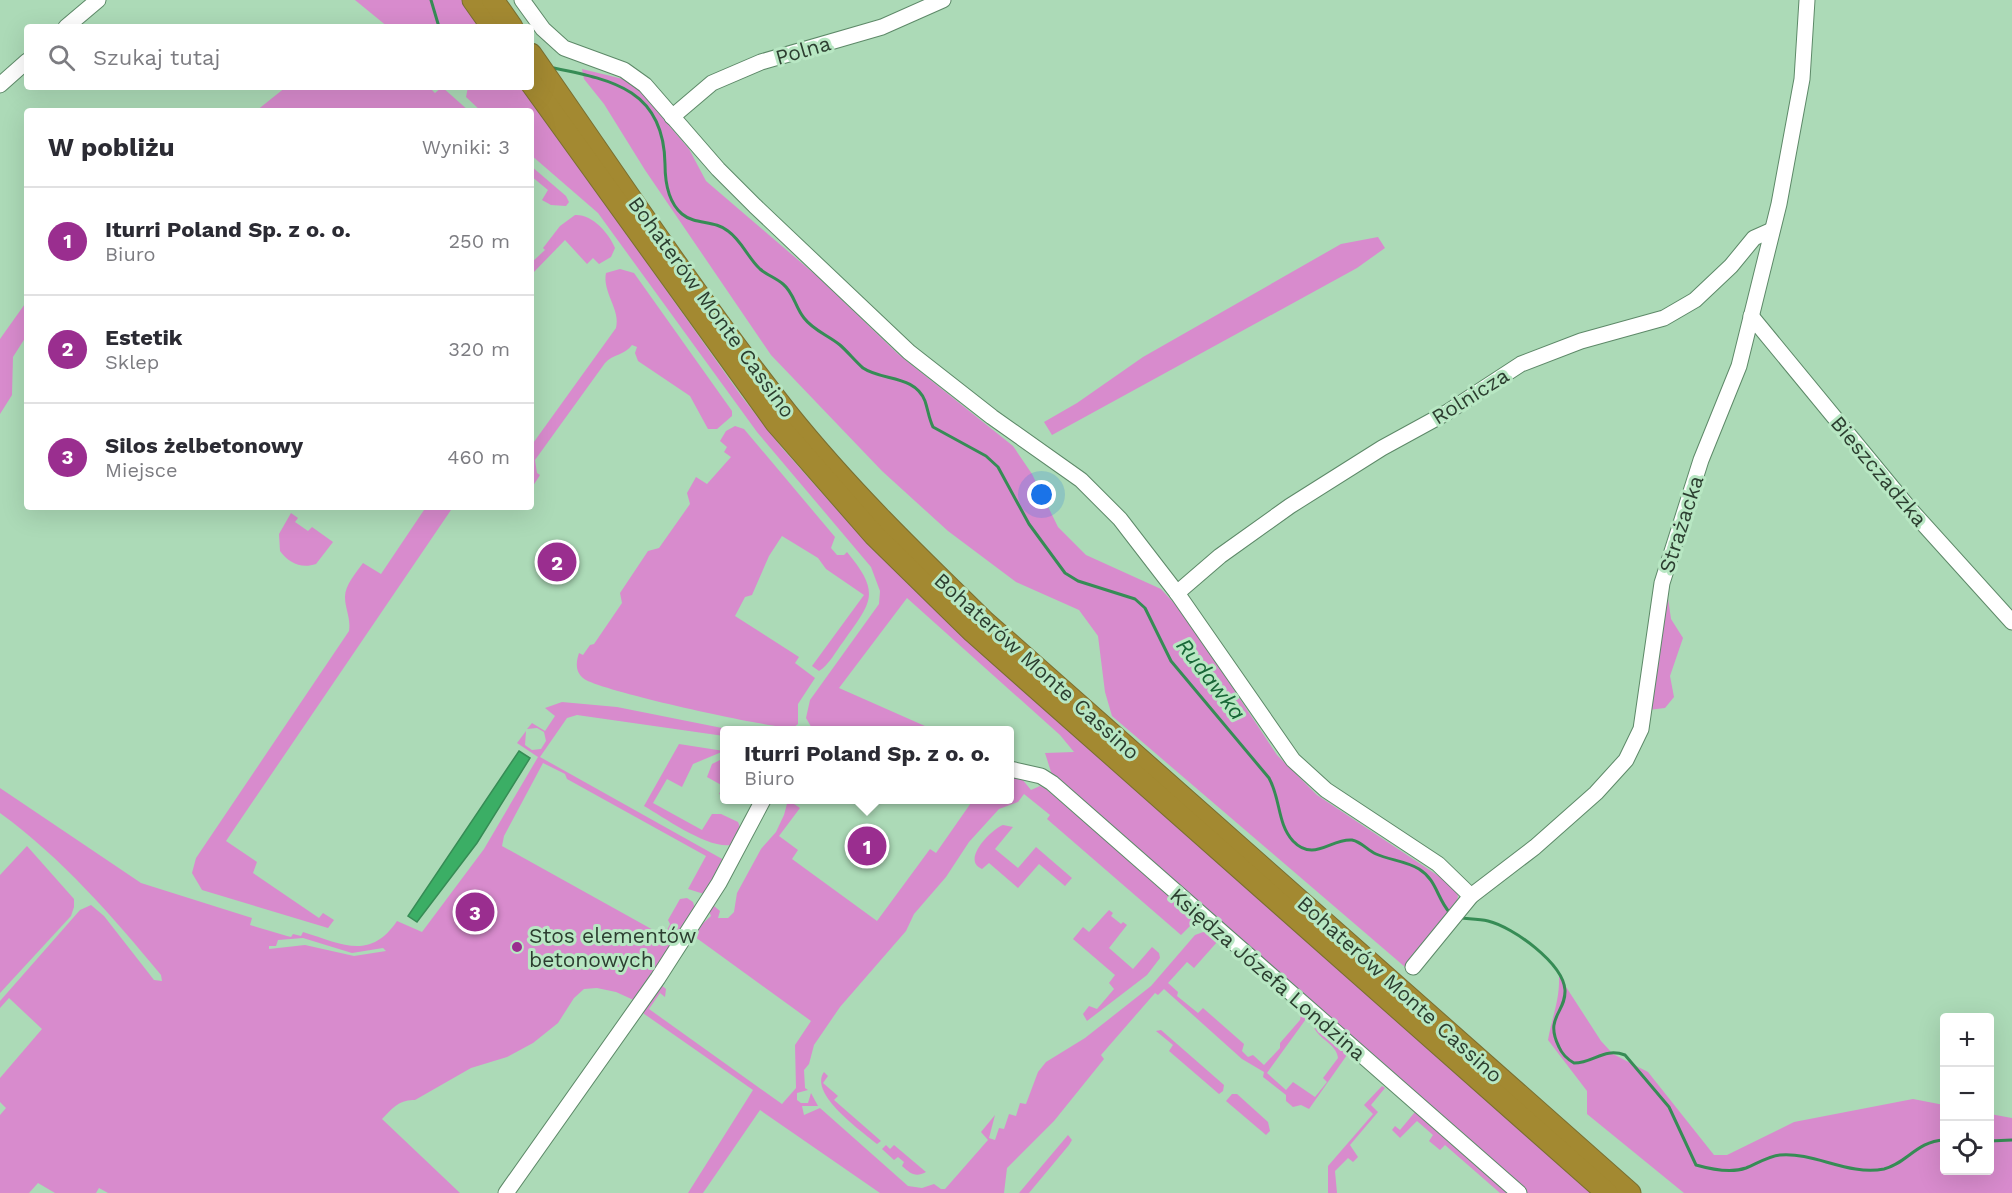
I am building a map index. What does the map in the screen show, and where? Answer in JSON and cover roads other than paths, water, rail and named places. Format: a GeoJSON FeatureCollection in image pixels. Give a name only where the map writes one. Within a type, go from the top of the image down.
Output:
{"type":"FeatureCollection","features":[{"type":"Feature","properties":{"kind":"highway"},"geometry":{"type":"LineString","coordinates":[[473,0],[490,24]]}},
{"type":"Feature","properties":{"kind":"highway"},"geometry":{"type":"LineString","coordinates":[[493,0],[510,24]]}},
{"type":"Feature","properties":{"kind":"highway","name":"Bohaterów Monte Cassino"},"geometry":{"type":"LineString","coordinates":[[534,58],[704,301],[774,395],[885,525],[984,621],[1630,1193]]}},
{"type":"Feature","properties":{"kind":"highway","name":"Bohaterów Monte Cassino"},"geometry":{"type":"LineString","coordinates":[[534,87],[776,423],[874,535],[973,632],[1607,1193]]}},
{"type":"Feature","properties":{"kind":"street"},"geometry":{"type":"LineString","coordinates":[[70,24],[98,0]]}},
{"type":"Feature","properties":{"kind":"street"},"geometry":{"type":"LineString","coordinates":[[522,0],[555,41],[564,48],[624,70],[636,78],[755,206],[909,352],[1088,487],[1120,519],[1178,593],[1293,760],[1326,790],[1438,864],[1471,896]]}},
{"type":"Feature","properties":{"kind":"street","name":"Polna"},"geometry":{"type":"LineString","coordinates":[[672,117],[712,83],[761,62],[882,27],[943,0]]}},
{"type":"Feature","properties":{"kind":"street","name":"Strażacka"},"geometry":{"type":"LineString","coordinates":[[1413,967],[1471,896],[1535,847],[1596,793],[1626,760],[1641,729],[1662,583],[1701,460],[1739,366],[1772,230],[1802,79],[1807,0]]}},
{"type":"Feature","properties":{"kind":"street"},"geometry":{"type":"LineString","coordinates":[[0,85],[24,64]]}},
{"type":"Feature","properties":{"kind":"street","name":"Rolnicza"},"geometry":{"type":"LineString","coordinates":[[1178,593],[1220,556],[1290,506],[1382,448],[1446,413],[1521,364],[1581,341],[1664,318],[1695,300],[1731,266],[1754,238],[1772,230]]}},
{"type":"Feature","properties":{"kind":"street","name":"Bieszczadzka"},"geometry":{"type":"LineString","coordinates":[[1751,316],[1909,508],[2012,622]]}},
{"type":"Feature","properties":{"kind":"street","name":"Księdza Józefa Londzina"},"geometry":{"type":"LineString","coordinates":[[1014,770],[1041,776],[1052,783],[1519,1193]]}},
{"type":"Feature","properties":{"kind":"street"},"geometry":{"type":"LineString","coordinates":[[506,1193],[658,978],[719,883],[761,804]]}},
{"type":"Feature","properties":{"kind":"waterway","name":"Rudawka"},"geometry":{"type":"LineString","coordinates":[[431,0],[438,24]]}},
{"type":"Feature","properties":{"kind":"waterway","name":"Rudawka"},"geometry":{"type":"LineString","coordinates":[[554,68],[615,84],[645,104],[656,119],[662,139],[668,191],[677,209],[693,220],[717,225],[733,235],[760,269],[787,288],[808,322],[840,345],[863,368],[914,387],[925,401],[933,427],[986,456],[998,467],[1029,524],[1065,573],[1078,581],[1135,599],[1145,608],[1171,661],[1269,778],[1284,827],[1293,841],[1308,850],[1315,850],[1344,840],[1352,840],[1376,854],[1414,866],[1430,879],[1450,913]]}},
{"type":"Feature","properties":{"kind":"waterway","name":"Rudawka"},"geometry":{"type":"LineString","coordinates":[[1460,918],[1485,920],[1498,925],[1523,938],[1546,958],[1556,969],[1565,990],[1554,1029],[1562,1052],[1574,1063],[1611,1053],[1625,1055],[1669,1107],[1696,1165],[1734,1170],[1746,1168],[1767,1158],[1793,1155],[1857,1169],[1884,1169],[1926,1144],[1940,1140]]}},
{"type":"Feature","properties":{"kind":"waterway","name":"Rudawka"},"geometry":{"type":"LineString","coordinates":[[1994,1141],[2012,1140]]}},
{"type":"Feature","properties":{"kind":"place","name":"Estetik"},"geometry":{"type":"Point","coordinates":[557,562]}},
{"type":"Feature","properties":{"kind":"place","name":"Iturri Poland Sp. z o. o."},"geometry":{"type":"Point","coordinates":[867,846]}},
{"type":"Feature","properties":{"kind":"place","name":"Silos żelbetonowy"},"geometry":{"type":"Point","coordinates":[475,912]}},
{"type":"Feature","properties":{"kind":"place","name":"Stos elementów betonowych"},"geometry":{"type":"Point","coordinates":[517,947]}}]}
